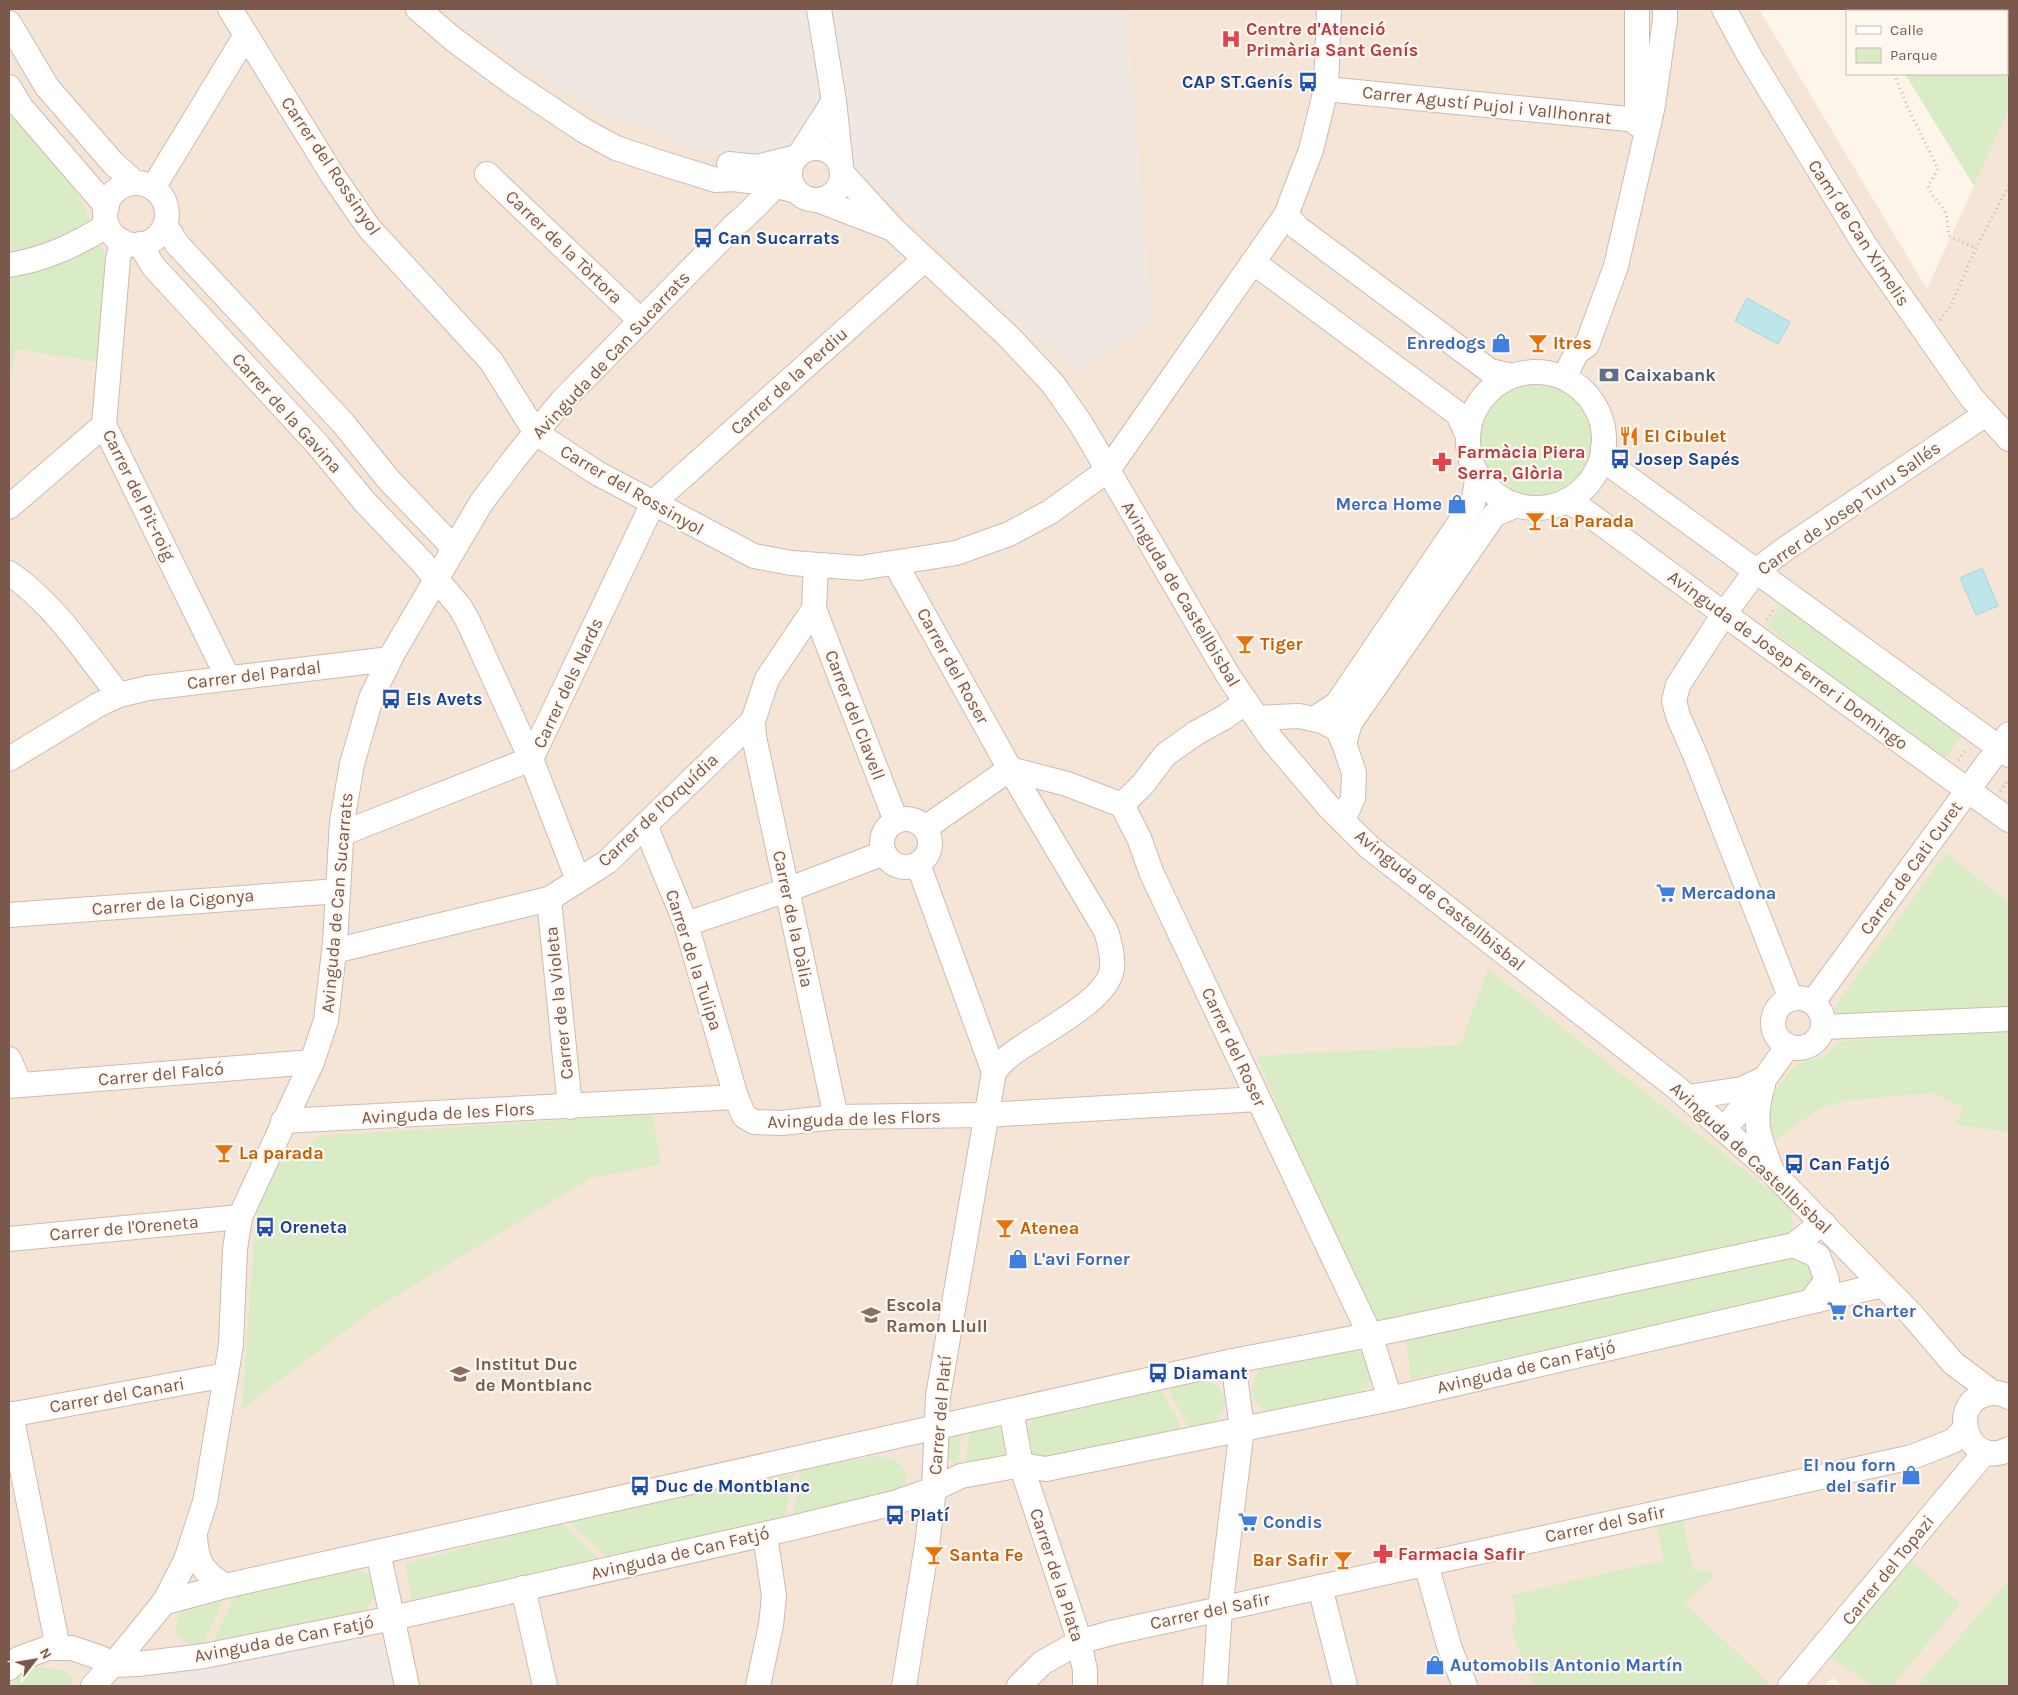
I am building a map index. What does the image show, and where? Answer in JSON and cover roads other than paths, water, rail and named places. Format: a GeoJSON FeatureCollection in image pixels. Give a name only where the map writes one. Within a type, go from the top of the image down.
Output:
{"type":"FeatureCollection","features":[{"type":"Feature","properties":{"kind":"street","name":"Carrer del Rossinyol"},"geometry":{"type":"LineString","coordinates":[[230,9],[333,176],[369,228],[491,361],[536,433],[596,473],[754,556],[791,563],[860,568],[956,553],[1009,534],[1050,512],[1108,470],[1286,215],[1311,150],[1326,89],[1330,9]]}},
{"type":"Feature","properties":{"kind":"street","name":"Avinguda de Castellbisbal"},"geometry":{"type":"LineString","coordinates":[[418,9],[514,84],[583,130],[616,148],[716,180],[797,179]]}},
{"type":"Feature","properties":{"kind":"street"},"geometry":{"type":"LineString","coordinates":[[819,9],[834,101],[842,170],[840,186],[834,194],[797,179],[834,101]]}},
{"type":"Feature","properties":{"kind":"street"},"geometry":{"type":"LineString","coordinates":[[1564,378],[1577,352],[1587,345],[1616,266],[1643,122],[1637,9]]}},
{"type":"Feature","properties":{"kind":"street"},"geometry":{"type":"LineString","coordinates":[[1643,122],[1653,105],[1665,20],[1665,9],[1652,9]]}},
{"type":"Feature","properties":{"kind":"street","name":"Camí de Can Ximelis"},"geometry":{"type":"LineString","coordinates":[[1723,11],[1866,247],[1971,397],[2009,439]]}},
{"type":"Feature","properties":{"kind":"street"},"geometry":{"type":"LineString","coordinates":[[9,23],[47,87],[113,163],[164,202],[167,212],[165,225],[157,237],[148,243],[119,229],[93,234],[30,262],[9,266]]}},
{"type":"Feature","properties":{"kind":"street"},"geometry":{"type":"LineString","coordinates":[[144,186],[246,35]]}},
{"type":"Feature","properties":{"kind":"street","name":"Carrer de la Gavina"},"geometry":{"type":"LineString","coordinates":[[9,87],[20,106],[119,229],[318,445],[364,501],[412,551],[436,580]]}},
{"type":"Feature","properties":{"kind":"street","name":"Carrer Agustí Pujol i Vallhonrat"},"geometry":{"type":"LineString","coordinates":[[1326,89],[1643,122]]}},
{"type":"Feature","properties":{"kind":"street","name":"Avinguda de Castellbisbal"},"geometry":{"type":"LineString","coordinates":[[797,179],[815,148],[829,151],[836,157],[842,170],[894,230],[1008,336],[1053,384],[1081,424],[1229,677],[1272,740],[1342,820],[1369,847],[1687,1097],[1772,1172],[1913,1316],[1953,1363],[2004,1394]]}},
{"type":"Feature","properties":{"kind":"street","name":"Avinguda de Castellbisbal"},"geometry":{"type":"LineString","coordinates":[[655,161],[675,159],[757,167],[797,179],[894,230]]}},
{"type":"Feature","properties":{"kind":"street","name":"Carrer de la Tòrtora"},"geometry":{"type":"LineString","coordinates":[[487,174],[641,321]]}},
{"type":"Feature","properties":{"kind":"street","name":"Avinguda de Can Sucarrats"},"geometry":{"type":"LineString","coordinates":[[93,1686],[163,1603],[186,1560],[205,1502],[230,1345],[235,1248],[240,1217],[312,1062],[326,1020],[334,951],[341,834],[352,764],[371,698],[390,658],[481,504],[561,402],[735,225],[755,208],[763,209],[777,203],[797,179]]}},
{"type":"Feature","properties":{"kind":"street"},"geometry":{"type":"LineString","coordinates":[[716,180],[735,193],[740,205],[735,225]]}},
{"type":"Feature","properties":{"kind":"street"},"geometry":{"type":"LineString","coordinates":[[119,229],[113,194],[125,186],[144,186]]}},
{"type":"Feature","properties":{"kind":"street"},"geometry":{"type":"LineString","coordinates":[[1286,215],[1298,228],[1490,371],[1512,376]]}},
{"type":"Feature","properties":{"kind":"street","name":"Carrer de la Gavina"},"geometry":{"type":"LineString","coordinates":[[165,225],[177,244],[343,423],[388,479],[454,548]]}},
{"type":"Feature","properties":{"kind":"street","name":"Carrer del Pit-roig"},"geometry":{"type":"LineString","coordinates":[[119,229],[104,425],[228,678]]}},
{"type":"Feature","properties":{"kind":"street","name":"Carrer de la Perdiu"},"geometry":{"type":"LineString","coordinates":[[653,503],[925,259]]}},
{"type":"Feature","properties":{"kind":"street"},"geometry":{"type":"LineString","coordinates":[[1253,262],[1458,414],[1467,434],[1472,466],[1485,486],[1495,494],[1516,505],[1528,507],[1552,506],[1566,501],[1585,489],[1600,461],[1604,437],[1602,424],[1593,402],[1577,385],[1564,378],[1530,371],[1499,381],[1482,396],[1473,411],[1467,434]]}},
{"type":"Feature","properties":{"kind":"street","name":"Carrer de Josep Turu Sallés"},"geometry":{"type":"LineString","coordinates":[[1802,1000],[1678,716],[1674,701],[1678,685],[1724,614],[1756,570],[1793,543],[1986,414]]}},
{"type":"Feature","properties":{"kind":"street"},"geometry":{"type":"LineString","coordinates":[[9,507],[104,425]]}},
{"type":"Feature","properties":{"kind":"street"},"geometry":{"type":"LineString","coordinates":[[1602,448],[1613,467],[1979,733],[2006,746]]}},
{"type":"Feature","properties":{"kind":"street"},"geometry":{"type":"LineString","coordinates":[[1314,719],[1338,704],[1473,503],[1478,475]]}},
{"type":"Feature","properties":{"kind":"street","name":"Avinguda de Josep Ferrer i Domingo"},"geometry":{"type":"LineString","coordinates":[[1566,501],[1582,509],[1755,637],[2009,820]]}},
{"type":"Feature","properties":{"kind":"street","name":"Carrer dels Nards"},"geometry":{"type":"LineString","coordinates":[[341,834],[531,759],[653,503]]}},
{"type":"Feature","properties":{"kind":"street"},"geometry":{"type":"LineString","coordinates":[[1344,743],[1350,723],[1494,516],[1516,505]]}},
{"type":"Feature","properties":{"kind":"street","name":"Carrer del Roser"},"geometry":{"type":"LineString","coordinates":[[895,563],[1010,769],[1106,931],[1111,949],[1112,970],[1102,989],[1083,1006],[1008,1057],[994,1072]]}},
{"type":"Feature","properties":{"kind":"street"},"geometry":{"type":"LineString","coordinates":[[814,609],[816,565]]}},
{"type":"Feature","properties":{"kind":"street"},"geometry":{"type":"LineString","coordinates":[[9,574],[28,586],[49,607],[119,695]]}},
{"type":"Feature","properties":{"kind":"street"},"geometry":{"type":"LineString","coordinates":[[436,580],[460,607],[468,620],[531,759],[578,880]]}},
{"type":"Feature","properties":{"kind":"street","name":"Carrer de l'Orquídia"},"geometry":{"type":"LineString","coordinates":[[334,951],[549,899],[607,862],[753,721],[766,680],[814,609]]}},
{"type":"Feature","properties":{"kind":"street","name":"Carrer del Clavell"},"geometry":{"type":"LineString","coordinates":[[814,609],[896,821]]}},
{"type":"Feature","properties":{"kind":"street","name":"Carrer del Pardal"},"geometry":{"type":"LineString","coordinates":[[9,759],[98,705],[119,695],[148,688],[390,658]]}},
{"type":"Feature","properties":{"kind":"street"},"geometry":{"type":"LineString","coordinates":[[925,828],[1010,769],[1067,784],[1122,805],[1165,755],[1196,733],[1226,717],[1251,710],[1314,719],[1337,729],[1354,773],[1353,798],[1342,820]]}},
{"type":"Feature","properties":{"kind":"street","name":"Carrer de la Dàlia"},"geometry":{"type":"LineString","coordinates":[[753,721],[754,737],[836,1117]]}},
{"type":"Feature","properties":{"kind":"street","name":"Carrer de Cati Curet"},"geometry":{"type":"LineString","coordinates":[[1802,1000],[1968,789],[2006,746]]}},
{"type":"Feature","properties":{"kind":"street","name":"Carrer del Roser"},"geometry":{"type":"LineString","coordinates":[[1122,805],[1139,838],[1152,874],[1370,1336],[1390,1399]]}},
{"type":"Feature","properties":{"kind":"street"},"geometry":{"type":"LineString","coordinates":[[911,819],[925,828],[929,836],[930,847],[927,855],[918,864],[910,867],[896,864],[884,853],[882,838],[889,826],[896,821],[911,819]]}},
{"type":"Feature","properties":{"kind":"street","name":"Carrer de la Tulipa"},"geometry":{"type":"LineString","coordinates":[[645,825],[686,924],[736,1097]]}},
{"type":"Feature","properties":{"kind":"street"},"geometry":{"type":"LineString","coordinates":[[686,924],[787,890],[884,853]]}},
{"type":"Feature","properties":{"kind":"street"},"geometry":{"type":"LineString","coordinates":[[918,864],[994,1072]]}},
{"type":"Feature","properties":{"kind":"street","name":"Carrer de la Cigonya"},"geometry":{"type":"LineString","coordinates":[[9,916],[338,891]]}},
{"type":"Feature","properties":{"kind":"street","name":"Carrer de la Violeta"},"geometry":{"type":"LineString","coordinates":[[549,899],[570,1107]]}},
{"type":"Feature","properties":{"kind":"street"},"geometry":{"type":"LineString","coordinates":[[1802,1000],[1822,1013],[1824,1027],[1821,1034],[1810,1045],[1803,1048],[1788,1046],[1776,1036],[1773,1021],[1779,1007],[1802,1000]]}},
{"type":"Feature","properties":{"kind":"street"},"geometry":{"type":"LineString","coordinates":[[1824,1027],[2009,1019]]}},
{"type":"Feature","properties":{"kind":"street"},"geometry":{"type":"LineString","coordinates":[[1724,1130],[1788,1046]]}},
{"type":"Feature","properties":{"kind":"street"},"geometry":{"type":"LineString","coordinates":[[9,1059],[14,1085]]}},
{"type":"Feature","properties":{"kind":"street","name":"Carrer del Falcó"},"geometry":{"type":"LineString","coordinates":[[14,1085],[312,1062]]}},
{"type":"Feature","properties":{"kind":"street","name":"Carrer del Platí"},"geometry":{"type":"LineString","coordinates":[[904,1686],[927,1545],[934,1489],[938,1396],[985,1115],[994,1072]]}},
{"type":"Feature","properties":{"kind":"street"},"geometry":{"type":"LineString","coordinates":[[1687,1097],[1742,1089],[1765,1078]]}},
{"type":"Feature","properties":{"kind":"street"},"geometry":{"type":"LineString","coordinates":[[1765,1078],[1757,1106],[1756,1122],[1764,1152],[1772,1172]]}},
{"type":"Feature","properties":{"kind":"street","name":"Avinguda de les Flors"},"geometry":{"type":"LineString","coordinates":[[283,1121],[736,1097],[744,1116],[754,1122],[781,1123],[836,1117],[985,1115],[1258,1099]]}},
{"type":"Feature","properties":{"kind":"street","name":"Carrer de l'Oreneta"},"geometry":{"type":"LineString","coordinates":[[9,1239],[240,1217]]}},
{"type":"Feature","properties":{"kind":"street"},"geometry":{"type":"LineString","coordinates":[[163,1603],[225,1586],[1233,1361],[1370,1336],[1794,1245],[1812,1230],[1824,1224]]}},
{"type":"Feature","properties":{"kind":"street"},"geometry":{"type":"LineString","coordinates":[[1794,1245],[1818,1256],[1827,1280],[1810,1301]]}},
{"type":"Feature","properties":{"kind":"street","name":"Avinguda de Can Fatjó"},"geometry":{"type":"LineString","coordinates":[[113,1664],[138,1664],[204,1656],[393,1618],[891,1504],[934,1489],[961,1476],[1021,1465],[1046,1469],[1390,1399],[1883,1285]]}},
{"type":"Feature","properties":{"kind":"street"},"geometry":{"type":"LineString","coordinates":[[1216,1686],[1220,1609],[1242,1428],[1233,1361]]}},
{"type":"Feature","properties":{"kind":"street","name":"Avinguda de Castellbisbal"},"geometry":{"type":"LineString","coordinates":[[1953,1363],[1961,1394],[1965,1424]]}},
{"type":"Feature","properties":{"kind":"street","name":"Carrer del Canari"},"geometry":{"type":"LineString","coordinates":[[10,1414],[226,1375]]}},
{"type":"Feature","properties":{"kind":"street","name":"Carrer del Safir"},"geometry":{"type":"LineString","coordinates":[[1018,1686],[1042,1663],[1079,1642],[1111,1632],[1912,1457],[1953,1441],[1965,1424],[1968,1409],[1974,1401],[1983,1395],[2004,1394]]}},
{"type":"Feature","properties":{"kind":"street","name":"Carrer de la Plata"},"geometry":{"type":"LineString","coordinates":[[1011,1411],[1021,1465],[1079,1642],[1085,1670],[1085,1686]]}},
{"type":"Feature","properties":{"kind":"street"},"geometry":{"type":"LineString","coordinates":[[10,1414],[58,1648]]}},
{"type":"Feature","properties":{"kind":"street"},"geometry":{"type":"LineString","coordinates":[[1965,1424],[1971,1442],[2003,1451]]}},
{"type":"Feature","properties":{"kind":"street","name":"Carrer del Topazi"},"geometry":{"type":"LineString","coordinates":[[1790,1686],[2003,1451]]}},
{"type":"Feature","properties":{"kind":"street"},"geometry":{"type":"LineString","coordinates":[[758,1686],[771,1625],[774,1596],[764,1534]]}},
{"type":"Feature","properties":{"kind":"street"},"geometry":{"type":"LineString","coordinates":[[194,1535],[195,1553],[201,1567],[225,1586]]}},
{"type":"Feature","properties":{"kind":"street"},"geometry":{"type":"LineString","coordinates":[[378,1552],[407,1686]]}},
{"type":"Feature","properties":{"kind":"street"},"geometry":{"type":"LineString","coordinates":[[1426,1564],[1450,1649],[1466,1686]]}},
{"type":"Feature","properties":{"kind":"street"},"geometry":{"type":"LineString","coordinates":[[1320,1587],[1345,1686]]}},
{"type":"Feature","properties":{"kind":"street"},"geometry":{"type":"LineString","coordinates":[[523,1588],[545,1686]]}},
{"type":"Feature","properties":{"kind":"street"},"geometry":{"type":"LineString","coordinates":[[9,1668],[18,1659],[48,1648],[72,1648],[113,1664]]}},
{"type":"Feature","properties":{"kind":"water"},"geometry":{"type":"Polygon","coordinates":[[[1747,298],[1790,322],[1778,344],[1735,321],[1747,298]]]}},
{"type":"Feature","properties":{"kind":"water"},"geometry":{"type":"Polygon","coordinates":[[[1982,568],[1998,606],[1976,615],[1960,578],[1982,568]]]}},
{"type":"Feature","properties":{"kind":"place","name":"Centre d'Atenció Primària Sant Genís"},"geometry":{"type":"Point","coordinates":[1231,39]}},
{"type":"Feature","properties":{"kind":"place","name":"CAP ST.Genís"},"geometry":{"type":"Point","coordinates":[1308,82]}},
{"type":"Feature","properties":{"kind":"place","name":"Can Sucarrats"},"geometry":{"type":"Point","coordinates":[703,238]}},
{"type":"Feature","properties":{"kind":"place","name":"Enredogs"},"geometry":{"type":"Point","coordinates":[1501,343]}},
{"type":"Feature","properties":{"kind":"place","name":"Itres"},"geometry":{"type":"Point","coordinates":[1538,343]}},
{"type":"Feature","properties":{"kind":"place","name":"Caixabank"},"geometry":{"type":"Point","coordinates":[1609,375]}},
{"type":"Feature","properties":{"kind":"place","name":"El Cibulet"},"geometry":{"type":"Point","coordinates":[1629,436]}},
{"type":"Feature","properties":{"kind":"place","name":"Josep Sapés"},"geometry":{"type":"Point","coordinates":[1620,459]}},
{"type":"Feature","properties":{"kind":"place","name":"Farmàcia Piera Serra, Glòria"},"geometry":{"type":"Point","coordinates":[1442,462]}},
{"type":"Feature","properties":{"kind":"place","name":"Merca Home"},"geometry":{"type":"Point","coordinates":[1457,504]}},
{"type":"Feature","properties":{"kind":"place","name":"La Parada"},"geometry":{"type":"Point","coordinates":[1535,521]}},
{"type":"Feature","properties":{"kind":"place","name":"Tiger"},"geometry":{"type":"Point","coordinates":[1245,644]}},
{"type":"Feature","properties":{"kind":"place","name":"Els Avets"},"geometry":{"type":"Point","coordinates":[391,699]}},
{"type":"Feature","properties":{"kind":"place","name":"Mercadona"},"geometry":{"type":"Point","coordinates":[1666,893]}},
{"type":"Feature","properties":{"kind":"place","name":"La parada"},"geometry":{"type":"Point","coordinates":[224,1153]}},
{"type":"Feature","properties":{"kind":"place","name":"Can Fatjó"},"geometry":{"type":"Point","coordinates":[1794,1164]}},
{"type":"Feature","properties":{"kind":"place","name":"Oreneta"},"geometry":{"type":"Point","coordinates":[265,1227]}},
{"type":"Feature","properties":{"kind":"place","name":"Atenea"},"geometry":{"type":"Point","coordinates":[1005,1228]}},
{"type":"Feature","properties":{"kind":"place","name":"L'avi Forner"},"geometry":{"type":"Point","coordinates":[1018,1259]}},
{"type":"Feature","properties":{"kind":"place","name":"Charter"},"geometry":{"type":"Point","coordinates":[1837,1311]}},
{"type":"Feature","properties":{"kind":"place","name":"Escola Ramon Llull"},"geometry":{"type":"Point","coordinates":[871,1315]}},
{"type":"Feature","properties":{"kind":"place","name":"Diamant"},"geometry":{"type":"Point","coordinates":[1158,1373]}},
{"type":"Feature","properties":{"kind":"place","name":"Institut Duc de Montblanc"},"geometry":{"type":"Point","coordinates":[460,1374]}},
{"type":"Feature","properties":{"kind":"place","name":"El nou forn del safir"},"geometry":{"type":"Point","coordinates":[1911,1475]}},
{"type":"Feature","properties":{"kind":"place","name":"Duc de Montblanc"},"geometry":{"type":"Point","coordinates":[640,1486]}},
{"type":"Feature","properties":{"kind":"place","name":"Platí"},"geometry":{"type":"Point","coordinates":[895,1515]}},
{"type":"Feature","properties":{"kind":"place","name":"Condis"},"geometry":{"type":"Point","coordinates":[1248,1522]}},
{"type":"Feature","properties":{"kind":"place","name":"Farmacia Safir"},"geometry":{"type":"Point","coordinates":[1383,1554]}},
{"type":"Feature","properties":{"kind":"place","name":"Santa Fe"},"geometry":{"type":"Point","coordinates":[934,1555]}},
{"type":"Feature","properties":{"kind":"place","name":"Bar Safir"},"geometry":{"type":"Point","coordinates":[1343,1560]}},
{"type":"Feature","properties":{"kind":"place","name":"Automobils Antonio Martín"},"geometry":{"type":"Point","coordinates":[1435,1665]}}]}
